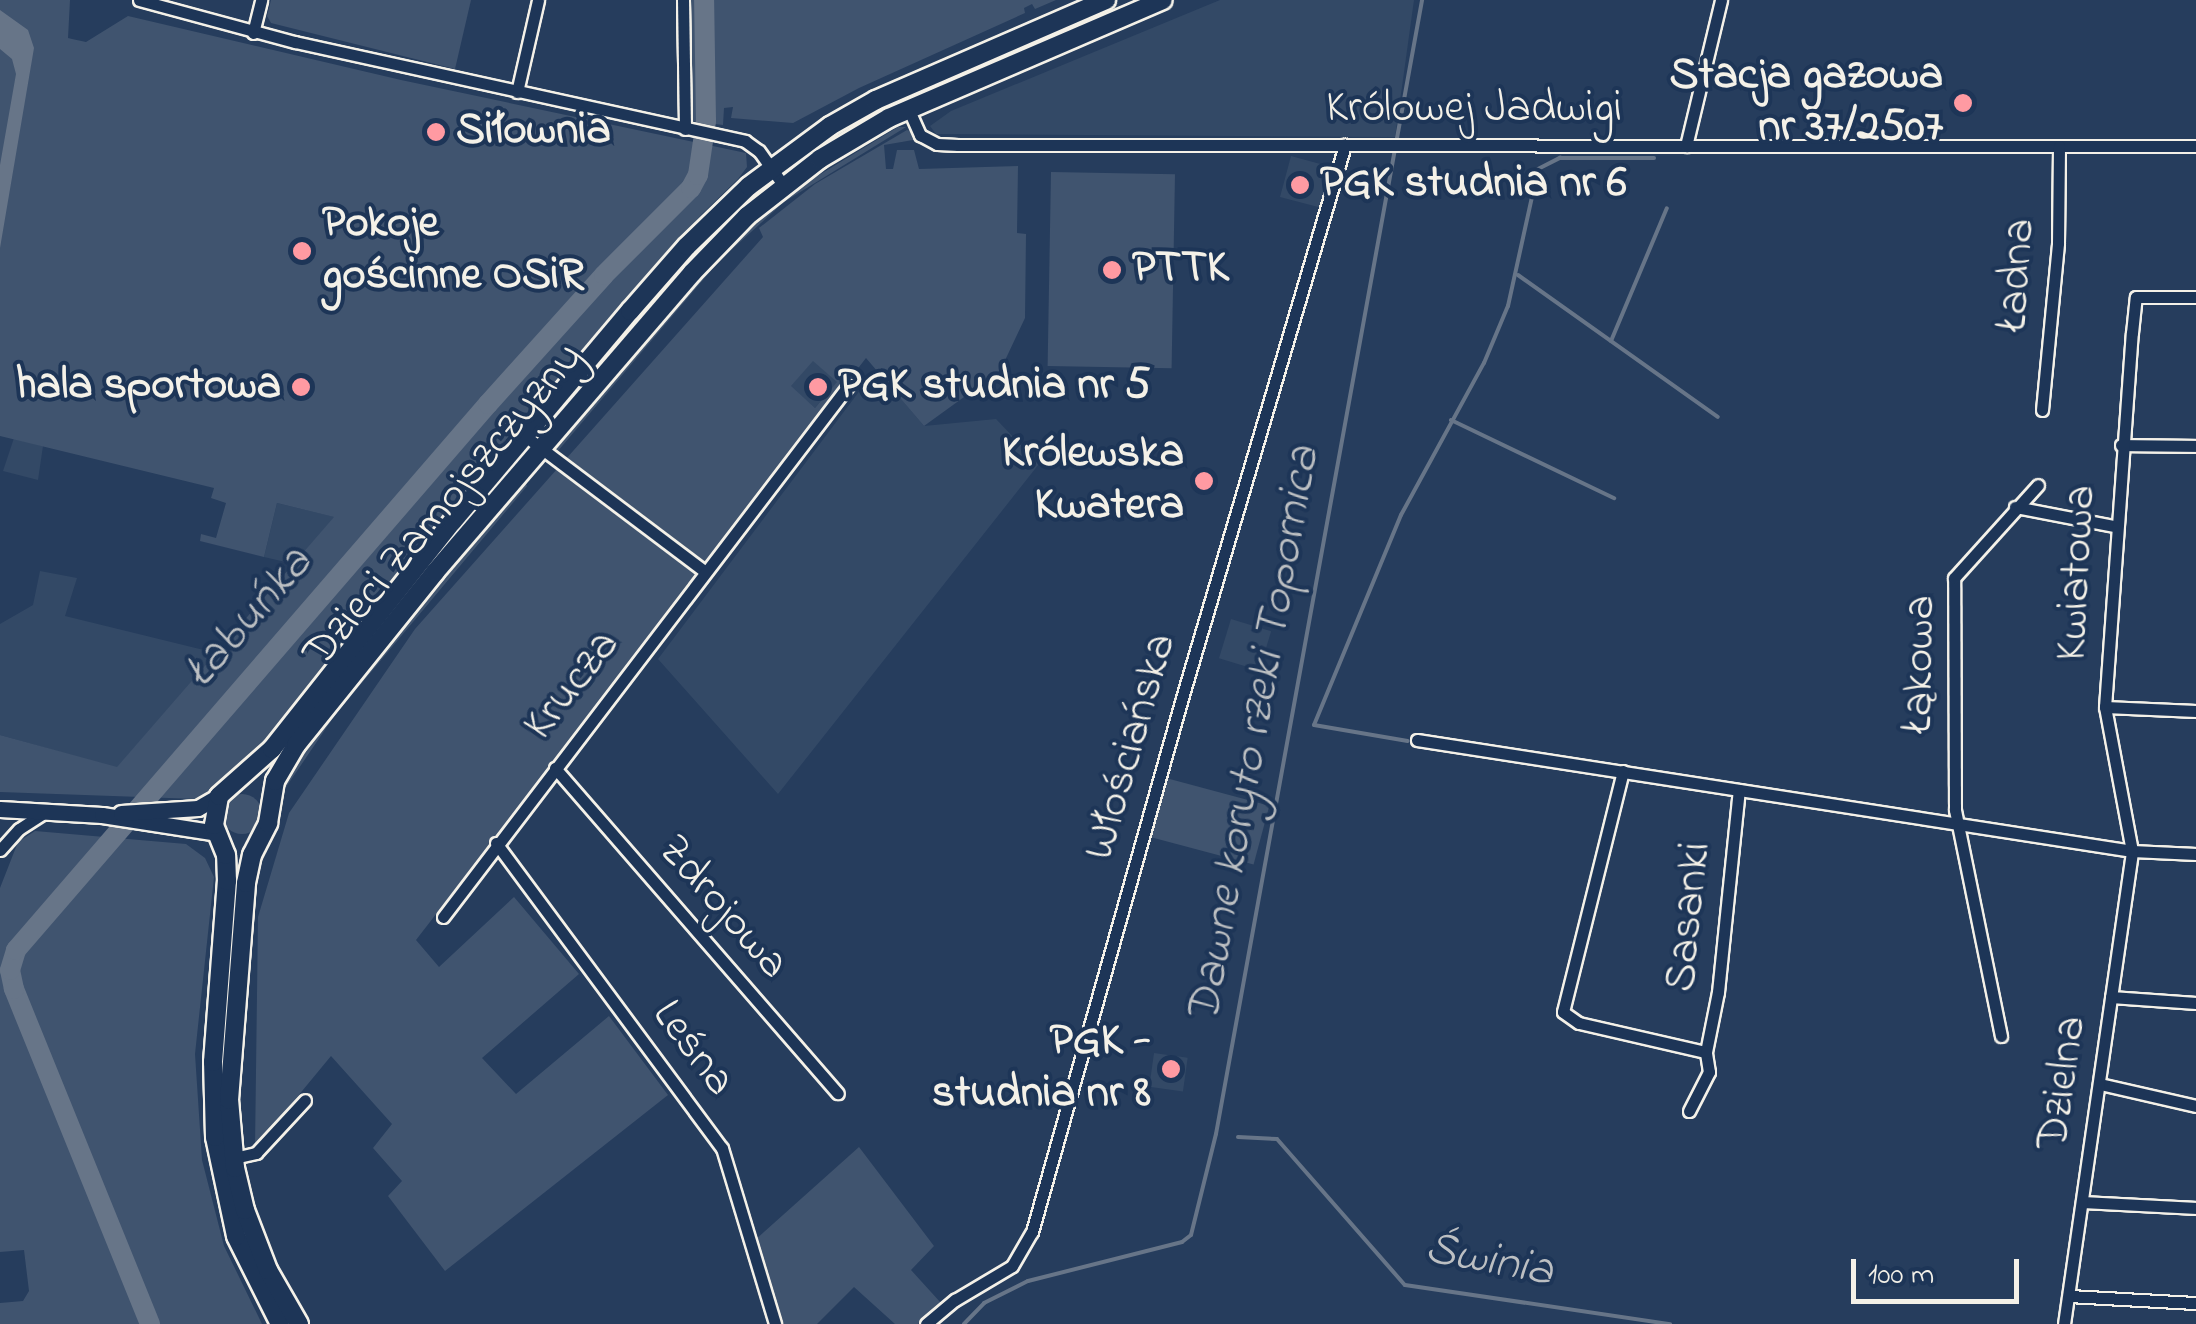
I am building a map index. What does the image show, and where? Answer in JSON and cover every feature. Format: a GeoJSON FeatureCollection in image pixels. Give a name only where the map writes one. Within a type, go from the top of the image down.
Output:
{"type":"FeatureCollection","features":[{"type":"Feature","properties":{"kind":"main road","name":"Dzieci Zamojszczyzny"},"geometry":{"type":"LineString","coordinates":[[222,792],[272,749],[525,436],[671,263],[770,168],[876,100],[1106,0]]}},
{"type":"Feature","properties":{"kind":"main road","name":"Dzieci Zamojszczyzny"},"geometry":{"type":"LineString","coordinates":[[271,810],[281,770],[323,708],[706,258],[784,186],[839,147],[908,108],[1163,0]]}},
{"type":"Feature","properties":{"kind":"main road"},"geometry":{"type":"LineString","coordinates":[[2,813],[102,814],[198,808],[222,792],[245,786],[257,790],[271,810],[252,855],[241,921],[229,1074],[234,1158],[260,1250],[298,1324]]}},
{"type":"Feature","properties":{"kind":"main road"},"geometry":{"type":"LineString","coordinates":[[222,792],[214,818],[226,855],[227,881],[212,1062],[216,1152],[236,1236],[280,1324]]}},
{"type":"Feature","properties":{"kind":"main road"},"geometry":{"type":"LineString","coordinates":[[102,814],[247,841],[266,829]]}},
{"type":"Feature","properties":{"kind":"street"},"geometry":{"type":"LineString","coordinates":[[139,0],[254,32],[750,143],[784,186]]}},
{"type":"Feature","properties":{"kind":"street"},"geometry":{"type":"LineString","coordinates":[[254,32],[260,0]]}},
{"type":"Feature","properties":{"kind":"street"},"geometry":{"type":"LineString","coordinates":[[517,92],[538,0]]}},
{"type":"Feature","properties":{"kind":"street"},"geometry":{"type":"LineString","coordinates":[[683,0],[688,130]]}},
{"type":"Feature","properties":{"kind":"street"},"geometry":{"type":"LineString","coordinates":[[1686,146],[1721,0]]}},
{"type":"Feature","properties":{"kind":"street","name":"Królowej Jadwigi"},"geometry":{"type":"LineString","coordinates":[[908,108],[920,135],[947,145],[2196,146]]}},
{"type":"Feature","properties":{"kind":"street","name":"Włościańska"},"geometry":{"type":"LineString","coordinates":[[926,1324],[955,1300],[1012,1266],[1032,1232],[1182,698],[1345,146]]}},
{"type":"Feature","properties":{"kind":"street","name":"Ładna"},"geometry":{"type":"LineString","coordinates":[[2042,410],[2058,243],[2060,146]]}},
{"type":"Feature","properties":{"kind":"street","name":"Kwiatowa"},"geometry":{"type":"LineString","coordinates":[[2132,851],[2105,707],[2114,526],[2136,297],[2196,296]]}},
{"type":"Feature","properties":{"kind":"street","name":"Krucza"},"geometry":{"type":"LineString","coordinates":[[443,917],[848,386]]}},
{"type":"Feature","properties":{"kind":"street"},"geometry":{"type":"LineString","coordinates":[[525,436],[704,572]]}},
{"type":"Feature","properties":{"kind":"street"},"geometry":{"type":"LineString","coordinates":[[2121,444],[2196,446]]}},
{"type":"Feature","properties":{"kind":"street"},"geometry":{"type":"LineString","coordinates":[[2015,507],[2038,485]]}},
{"type":"Feature","properties":{"kind":"street"},"geometry":{"type":"LineString","coordinates":[[2015,507],[2114,526]]}},
{"type":"Feature","properties":{"kind":"street","name":"Łąkowa"},"geometry":{"type":"LineString","coordinates":[[2001,1036],[1957,824],[1954,578],[2015,507]]}},
{"type":"Feature","properties":{"kind":"street"},"geometry":{"type":"LineString","coordinates":[[2105,707],[2196,711]]}},
{"type":"Feature","properties":{"kind":"street"},"geometry":{"type":"LineString","coordinates":[[1417,740],[2132,851],[2196,854]]}},
{"type":"Feature","properties":{"kind":"street","name":"Zdrojowa"},"geometry":{"type":"LineString","coordinates":[[555,768],[838,1094]]}},
{"type":"Feature","properties":{"kind":"street"},"geometry":{"type":"LineString","coordinates":[[1623,770],[1563,1012],[1579,1023],[1706,1052]]}},
{"type":"Feature","properties":{"kind":"street","name":"Sasanki"},"geometry":{"type":"LineString","coordinates":[[1689,1111],[1706,1082],[1706,1052],[1718,992],[1739,790]]}},
{"type":"Feature","properties":{"kind":"street"},"geometry":{"type":"LineString","coordinates":[[4,844],[45,812]]}},
{"type":"Feature","properties":{"kind":"street"},"geometry":{"type":"LineString","coordinates":[[2,813],[10,823],[4,844]]}},
{"type":"Feature","properties":{"kind":"street","name":"Leśna"},"geometry":{"type":"LineString","coordinates":[[496,843],[722,1148],[775,1324]]}},
{"type":"Feature","properties":{"kind":"street","name":"Dzielna"},"geometry":{"type":"LineString","coordinates":[[2064,1324],[2132,851]]}},
{"type":"Feature","properties":{"kind":"street"},"geometry":{"type":"LineString","coordinates":[[2111,997],[2196,1003]]}},
{"type":"Feature","properties":{"kind":"street"},"geometry":{"type":"LineString","coordinates":[[2100,1084],[2196,1106]]}},
{"type":"Feature","properties":{"kind":"street"},"geometry":{"type":"LineString","coordinates":[[234,1158],[256,1153],[304,1100]]}},
{"type":"Feature","properties":{"kind":"street"},"geometry":{"type":"LineString","coordinates":[[2083,1202],[2196,1208]]}},
{"type":"Feature","properties":{"kind":"street"},"geometry":{"type":"LineString","coordinates":[[2069,1296],[2196,1303]]}},
{"type":"Feature","properties":{"kind":"shaded area"},"geometry":{"type":"Polygon","coordinates":[[[0,0],[70,0],[68,38],[86,42],[128,16],[401,80],[746,153],[747,167],[738,179],[701,215],[471,488],[253,758],[197,799],[0,792],[0,735],[117,767],[334,517],[277,503],[264,557],[200,541],[201,534],[216,538],[226,503],[211,498],[214,488],[0,436],[0,0]]]}},
{"type":"Feature","properties":{"kind":"shaded area"},"geometry":{"type":"Polygon","coordinates":[[[271,0],[471,0],[455,69],[271,23],[267,16],[271,0]]]}},
{"type":"Feature","properties":{"kind":"shaded area"},"geometry":{"type":"Polygon","coordinates":[[[689,0],[1056,0],[1035,9],[1032,4],[1024,8],[1025,13],[859,88],[793,123],[731,118],[733,107],[724,108],[723,125],[691,121],[689,0]]]}},
{"type":"Feature","properties":{"kind":"shaded area"},"geometry":{"type":"Polygon","coordinates":[[[1220,0],[1414,0],[1395,137],[936,134],[930,126],[951,111],[1220,0]]]}},
{"type":"Feature","properties":{"kind":"shaded area"},"geometry":{"type":"Polygon","coordinates":[[[0,10],[28,30],[34,48],[0,248],[0,165],[16,74],[12,59],[0,49],[0,10]]]}},
{"type":"Feature","properties":{"kind":"shaded area"},"geometry":{"type":"Polygon","coordinates":[[[898,127],[906,127],[784,202],[719,261],[557,452],[557,442],[716,256],[768,206],[898,127]]]}},
{"type":"Feature","properties":{"kind":"shaded area"},"geometry":{"type":"Polygon","coordinates":[[[907,130],[913,132],[913,140],[884,145],[886,169],[893,169],[897,150],[914,150],[919,169],[1018,166],[1017,233],[1026,234],[1025,318],[1000,371],[924,426],[866,358],[416,940],[439,967],[514,897],[579,974],[482,1058],[516,1094],[609,1016],[668,1095],[445,1271],[388,1196],[402,1181],[373,1148],[392,1124],[331,1056],[255,1148],[258,917],[289,813],[415,629],[763,237],[759,228],[815,184],[907,130]],[[813,361],[791,386],[815,408],[837,382],[813,361]]]}},
{"type":"Feature","properties":{"kind":"shaded area"},"geometry":{"type":"Polygon","coordinates":[[[1291,156],[1324,165],[1322,174],[1331,177],[1322,208],[1280,197],[1291,156]]]}},
{"type":"Feature","properties":{"kind":"shaded area","name":"PTTK"},"geometry":{"type":"Polygon","coordinates":[[[1051,172],[1175,174],[1172,368],[1048,366],[1051,172]]]}},
{"type":"Feature","properties":{"kind":"shaded area"},"geometry":{"type":"Polygon","coordinates":[[[813,360],[838,382],[815,408],[790,386],[813,360]]]}},
{"type":"Feature","properties":{"kind":"shaded area"},"geometry":{"type":"Polygon","coordinates":[[[876,369],[924,426],[996,419],[1039,464],[778,794],[658,659],[876,369]]]}},
{"type":"Feature","properties":{"kind":"shaded area"},"geometry":{"type":"Polygon","coordinates":[[[14,438],[43,446],[38,480],[3,471],[14,438]]]}},
{"type":"Feature","properties":{"kind":"shaded area"},"geometry":{"type":"Polygon","coordinates":[[[524,480],[527,486],[335,715],[282,793],[285,778],[302,749],[355,679],[524,480]]]}},
{"type":"Feature","properties":{"kind":"shaded area"},"geometry":{"type":"Polygon","coordinates":[[[277,503],[335,517],[294,564],[264,557],[277,503]]]}},
{"type":"Feature","properties":{"kind":"shaded area"},"geometry":{"type":"Polygon","coordinates":[[[40,571],[77,578],[65,616],[216,653],[117,768],[0,735],[0,624],[33,605],[40,571]]]}},
{"type":"Feature","properties":{"kind":"shaded area"},"geometry":{"type":"Polygon","coordinates":[[[1231,619],[1271,631],[1259,670],[1219,658],[1231,619]]]}},
{"type":"Feature","properties":{"kind":"shaded area"},"geometry":{"type":"Polygon","coordinates":[[[1166,778],[1269,806],[1254,865],[1150,837],[1166,778]]]}},
{"type":"Feature","properties":{"kind":"shaded area"},"geometry":{"type":"Polygon","coordinates":[[[242,794],[256,800],[262,814],[256,828],[242,834],[228,828],[222,814],[228,800],[242,794]]]}},
{"type":"Feature","properties":{"kind":"shaded area"},"geometry":{"type":"Polygon","coordinates":[[[35,831],[186,844],[205,858],[214,877],[195,1054],[202,1160],[224,1246],[262,1324],[0,1324],[0,1303],[23,1301],[29,1291],[24,1250],[0,1252],[0,888],[18,842],[35,831]]]}},
{"type":"Feature","properties":{"kind":"shaded area"},"geometry":{"type":"Polygon","coordinates":[[[1154,1053],[1188,1058],[1183,1091],[1149,1087],[1154,1053]]]}},
{"type":"Feature","properties":{"kind":"shaded area"},"geometry":{"type":"Polygon","coordinates":[[[859,1147],[934,1246],[911,1270],[941,1303],[918,1324],[895,1324],[854,1287],[817,1324],[768,1324],[745,1249],[859,1147]]]}},
{"type":"Feature","properties":{"kind":"waterway","name":"Łabuńka"},"geometry":{"type":"LineString","coordinates":[[150,1324],[14,989],[10,970],[16,950],[488,404],[604,275],[691,188],[698,175],[706,121],[704,0]]}},
{"type":"Feature","properties":{"kind":"waterway","name":"Dawne koryto rzeki Topornica"},"geometry":{"type":"LineString","coordinates":[[964,1324],[984,1303],[1028,1281],[1182,1242],[1191,1235],[1216,1134],[1422,0]]}},
{"type":"Feature","properties":{"kind":"waterway"},"geometry":{"type":"LineString","coordinates":[[1314,725],[1401,515],[1484,363],[1508,306],[1538,169],[1560,158],[1654,158]]}},
{"type":"Feature","properties":{"kind":"waterway"},"geometry":{"type":"LineString","coordinates":[[1611,341],[1667,208]]}},
{"type":"Feature","properties":{"kind":"waterway"},"geometry":{"type":"LineString","coordinates":[[1518,275],[1718,417]]}},
{"type":"Feature","properties":{"kind":"waterway"},"geometry":{"type":"LineString","coordinates":[[1451,420],[1614,498]]}},
{"type":"Feature","properties":{"kind":"waterway"},"geometry":{"type":"LineString","coordinates":[[1314,725],[1408,741]]}},
{"type":"Feature","properties":{"kind":"waterway","name":"Świnia"},"geometry":{"type":"LineString","coordinates":[[1238,1137],[1277,1139],[1405,1285],[1670,1324]]}},
{"type":"Feature","properties":{"kind":"place","name":"Stacja gazowa nr 37/2507"},"geometry":{"type":"Point","coordinates":[1963,103]}},
{"type":"Feature","properties":{"kind":"place","name":"Siłownia"},"geometry":{"type":"Point","coordinates":[436,132]}},
{"type":"Feature","properties":{"kind":"place","name":"PGK studnia nr 6"},"geometry":{"type":"Point","coordinates":[1300,185]}},
{"type":"Feature","properties":{"kind":"place","name":"Pokoje gościnne OSiR"},"geometry":{"type":"Point","coordinates":[302,251]}},
{"type":"Feature","properties":{"kind":"place","name":"PTTK"},"geometry":{"type":"Point","coordinates":[1112,270]}},
{"type":"Feature","properties":{"kind":"place","name":"hala sportowa"},"geometry":{"type":"Point","coordinates":[301,387]}},
{"type":"Feature","properties":{"kind":"place","name":"PGK studnia nr 5"},"geometry":{"type":"Point","coordinates":[818,387]}},
{"type":"Feature","properties":{"kind":"place","name":"Królewska Kwatera"},"geometry":{"type":"Point","coordinates":[1204,481]}},
{"type":"Feature","properties":{"kind":"place","name":"PGK - studnia nr 8"},"geometry":{"type":"Point","coordinates":[1171,1069]}}]}
